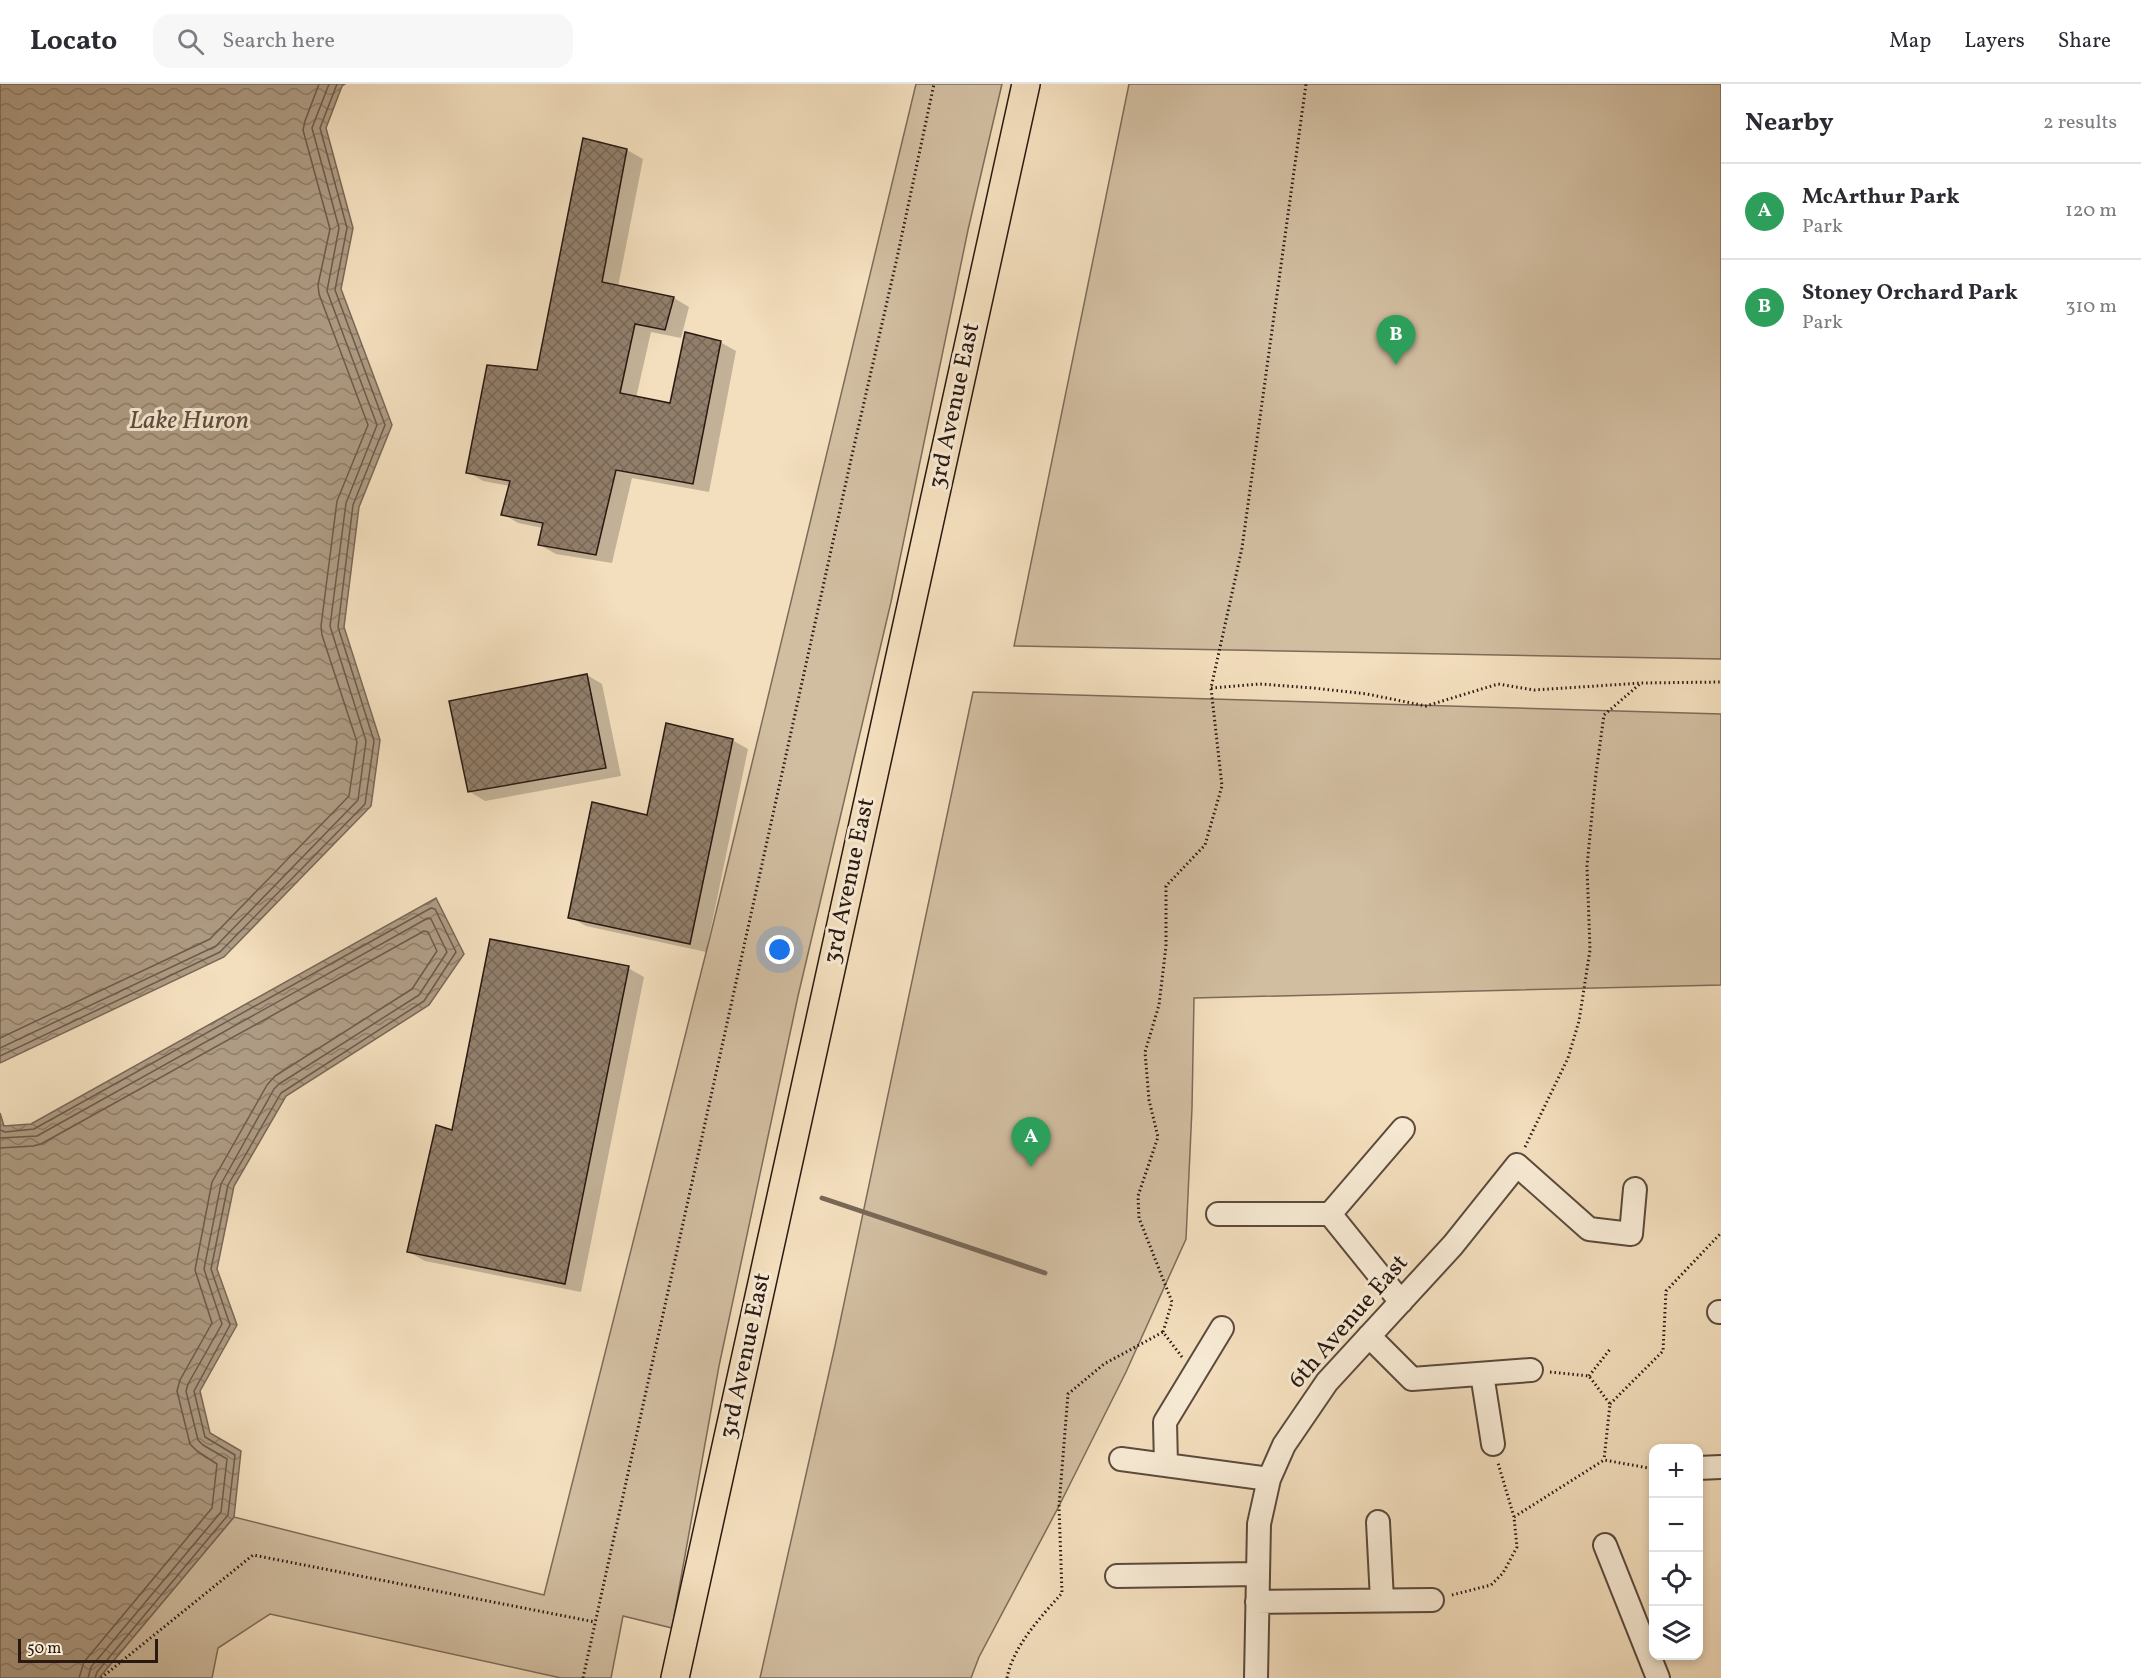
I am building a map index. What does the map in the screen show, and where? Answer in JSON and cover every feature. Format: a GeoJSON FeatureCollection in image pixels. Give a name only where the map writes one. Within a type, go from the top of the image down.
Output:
{"type":"FeatureCollection","features":[{"type":"Feature","properties":{"kind":"main road","name":"3rd Avenue East"},"geometry":{"type":"LineString","coordinates":[[675,1678],[1026,84]]}},
{"type":"Feature","properties":{"kind":"street"},"geometry":{"type":"LineString","coordinates":[[1218,1214],[1330,1214],[1403,1129]]}},
{"type":"Feature","properties":{"kind":"street"},"geometry":{"type":"LineString","coordinates":[[1517,1164],[1589,1229],[1631,1234],[1635,1189]]}},
{"type":"Feature","properties":{"kind":"street","name":"6th Avenue East"},"geometry":{"type":"LineString","coordinates":[[1256,1678],[1259,1524],[1269,1479],[1288,1438],[1327,1382],[1467,1228],[1517,1164]]}},
{"type":"Feature","properties":{"kind":"street"},"geometry":{"type":"LineString","coordinates":[[1330,1214],[1401,1302]]}},
{"type":"Feature","properties":{"kind":"street"},"geometry":{"type":"LineString","coordinates":[[1166,1465],[1165,1422],[1222,1328]]}},
{"type":"Feature","properties":{"kind":"street"},"geometry":{"type":"LineString","coordinates":[[1369,1336],[1412,1379],[1531,1370]]}},
{"type":"Feature","properties":{"kind":"street"},"geometry":{"type":"LineString","coordinates":[[1482,1374],[1493,1444]]}},
{"type":"Feature","properties":{"kind":"street"},"geometry":{"type":"LineString","coordinates":[[1121,1459],[1269,1479]]}},
{"type":"Feature","properties":{"kind":"street"},"geometry":{"type":"LineString","coordinates":[[1703,1468],[1721,1467]]}},
{"type":"Feature","properties":{"kind":"street"},"geometry":{"type":"LineString","coordinates":[[1378,1522],[1382,1600]]}},
{"type":"Feature","properties":{"kind":"street"},"geometry":{"type":"LineString","coordinates":[[1605,1545],[1658,1678]]}},
{"type":"Feature","properties":{"kind":"street"},"geometry":{"type":"LineString","coordinates":[[1117,1576],[1257,1574]]}},
{"type":"Feature","properties":{"kind":"street"},"geometry":{"type":"LineString","coordinates":[[1257,1602],[1432,1600]]}},
{"type":"Feature","properties":{"kind":"path"},"geometry":{"type":"LineString","coordinates":[[583,1678],[934,84]]}},
{"type":"Feature","properties":{"kind":"path"},"geometry":{"type":"LineString","coordinates":[[1007,1678],[1010,1663],[1036,1623],[1062,1593],[1059,1506],[1068,1394],[1104,1364],[1163,1332],[1172,1302],[1139,1218],[1138,1196],[1158,1137],[1149,1100],[1145,1052],[1159,1005],[1166,946],[1166,886],[1205,845],[1222,786],[1211,688],[1242,548],[1306,84]]}},
{"type":"Feature","properties":{"kind":"path"},"geometry":{"type":"LineString","coordinates":[[1211,688],[1260,684],[1313,688],[1367,694],[1426,705],[1498,684],[1534,690],[1642,683],[1721,682]]}},
{"type":"Feature","properties":{"kind":"path"},"geometry":{"type":"LineString","coordinates":[[1517,1164],[1568,1058],[1579,1021],[1590,950],[1587,866],[1604,714],[1642,683]]}},
{"type":"Feature","properties":{"kind":"path"},"geometry":{"type":"LineString","coordinates":[[1604,1460],[1610,1404],[1663,1351],[1666,1291],[1721,1233]]}},
{"type":"Feature","properties":{"kind":"path"},"geometry":{"type":"LineString","coordinates":[[1163,1332],[1196,1371]]}},
{"type":"Feature","properties":{"kind":"path"},"geometry":{"type":"LineString","coordinates":[[1589,1376],[1611,1348]]}},
{"type":"Feature","properties":{"kind":"path"},"geometry":{"type":"LineString","coordinates":[[1531,1370],[1589,1376],[1610,1404]]}},
{"type":"Feature","properties":{"kind":"path"},"geometry":{"type":"LineString","coordinates":[[1432,1600],[1491,1585],[1503,1573],[1517,1547],[1514,1517],[1493,1444]]}},
{"type":"Feature","properties":{"kind":"path"},"geometry":{"type":"LineString","coordinates":[[1514,1517],[1604,1460],[1649,1468]]}},
{"type":"Feature","properties":{"kind":"path"},"geometry":{"type":"LineString","coordinates":[[101,1678],[253,1555],[595,1622]]}},
{"type":"Feature","properties":{"kind":"shaded area"},"geometry":{"type":"Polygon","coordinates":[[[916,84],[1002,84],[968,230],[891,602],[798,996],[719,1366],[672,1628],[623,1616],[611,1678],[561,1678],[270,1614],[218,1648],[212,1678],[99,1678],[234,1517],[544,1595],[710,937],[916,84]]]}},
{"type":"Feature","properties":{"kind":"shaded area"},"geometry":{"type":"Polygon","coordinates":[[[1129,84],[1721,84],[1721,659],[1014,646],[1129,84]]]}},
{"type":"Feature","properties":{"kind":"shaded area"},"geometry":{"type":"Polygon","coordinates":[[[973,692],[1721,714],[1721,985],[1194,998],[1186,1239],[1126,1372],[1059,1506],[979,1657],[971,1678],[760,1678],[835,1346],[973,692]]]}},
{"type":"Feature","properties":{"kind":"water","name":"Lake Huron"},"geometry":{"type":"Polygon","coordinates":[[[0,84],[345,84],[342,86],[326,128],[353,228],[341,289],[392,425],[359,507],[344,627],[380,740],[371,806],[224,957],[0,1063],[0,84]]]}},
{"type":"Feature","properties":{"kind":"water"},"geometry":{"type":"Polygon","coordinates":[[[436,898],[464,954],[429,1005],[286,1096],[234,1186],[217,1269],[237,1325],[200,1391],[210,1433],[241,1451],[234,1517],[99,1678],[0,1678],[0,1113],[4,1126],[31,1124],[436,898]]]}},
{"type":"Feature","properties":{"kind":"building"},"geometry":{"type":"Polygon","coordinates":[[[583,138],[627,149],[602,282],[674,297],[665,330],[635,324],[620,393],[670,403],[685,332],[721,341],[693,484],[616,470],[596,555],[538,545],[543,523],[501,515],[510,481],[466,473],[487,365],[537,370],[583,138]]]}},
{"type":"Feature","properties":{"kind":"building"},"geometry":{"type":"Polygon","coordinates":[[[587,674],[606,768],[468,792],[449,701],[587,674]]]}},
{"type":"Feature","properties":{"kind":"building"},"geometry":{"type":"Polygon","coordinates":[[[666,723],[733,739],[690,944],[568,918],[592,802],[647,815],[666,723]]]}},
{"type":"Feature","properties":{"kind":"building"},"geometry":{"type":"Polygon","coordinates":[[[490,939],[629,966],[565,1284],[407,1252],[436,1125],[452,1130],[490,939]]]}},
{"type":"Feature","properties":{"kind":"waterway"},"geometry":{"type":"LineString","coordinates":[[822,1198],[1045,1273]]}},
{"type":"Feature","properties":{"kind":"place","name":"Stoney Orchard Park"},"geometry":{"type":"Point","coordinates":[1396,365]}},
{"type":"Feature","properties":{"kind":"place","name":"McArthur Park"},"geometry":{"type":"Point","coordinates":[1031,1167]}}]}
